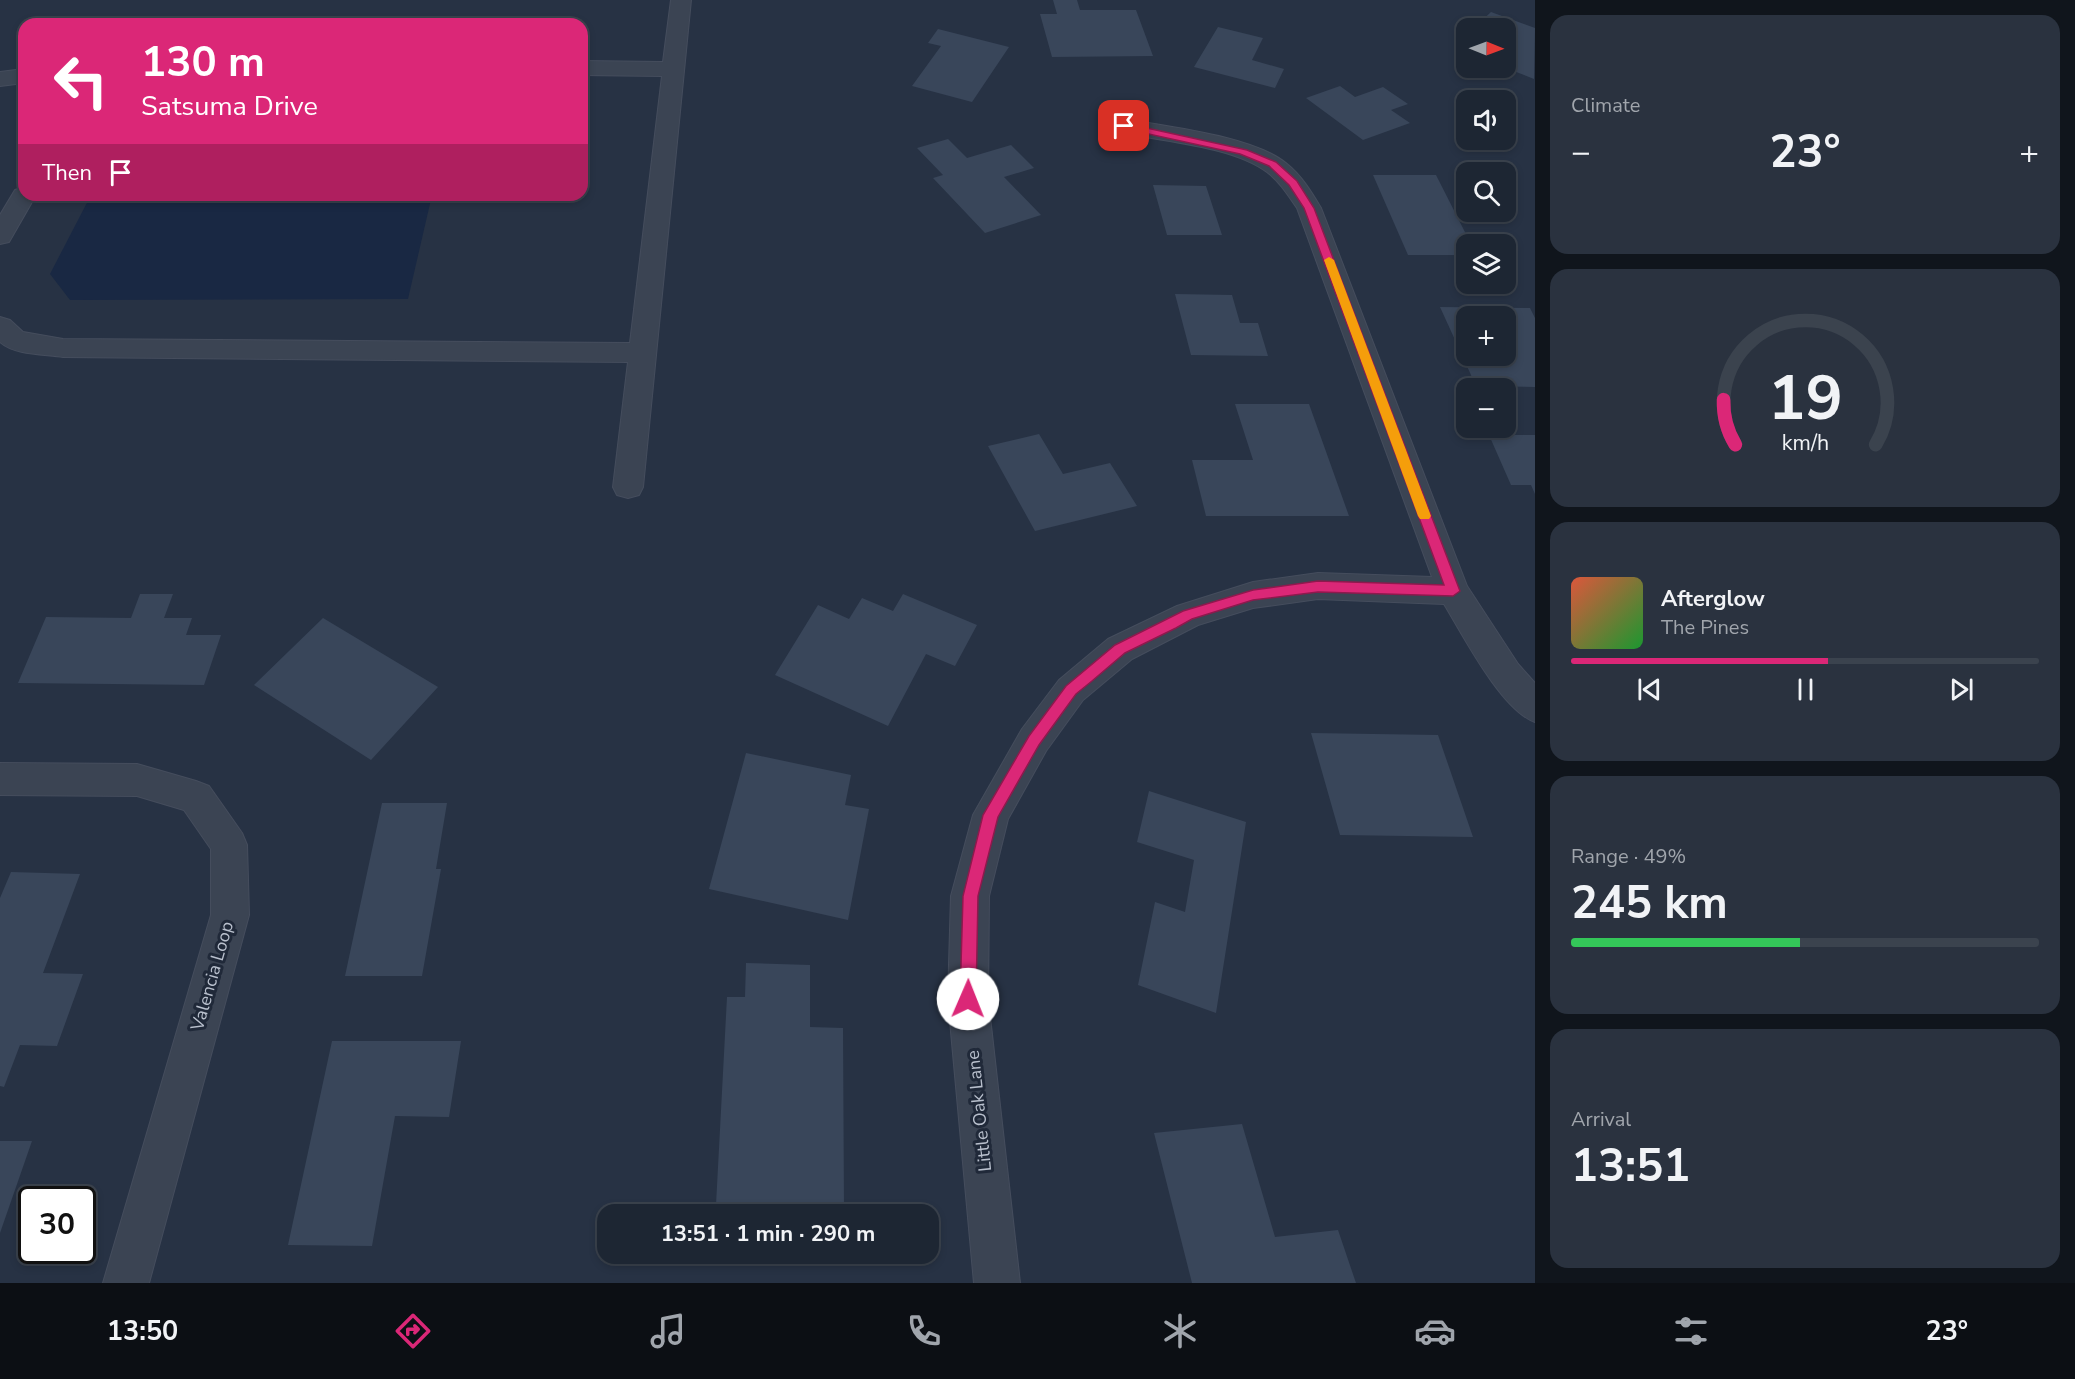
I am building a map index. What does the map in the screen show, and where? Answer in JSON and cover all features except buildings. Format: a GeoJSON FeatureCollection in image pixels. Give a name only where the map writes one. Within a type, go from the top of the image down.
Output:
{"type":"FeatureCollection","features":[{"type":"Feature","properties":{"kind":"street"},"geometry":{"type":"LineString","coordinates":[[628,487],[681,0]]}},
{"type":"Feature","properties":{"kind":"street"},"geometry":{"type":"LineString","coordinates":[[0,61],[18,62]]}},
{"type":"Feature","properties":{"kind":"street"},"geometry":{"type":"LineString","coordinates":[[588,68],[674,69]]}},
{"type":"Feature","properties":{"kind":"street"},"geometry":{"type":"LineString","coordinates":[[0,79],[18,77]]}},
{"type":"Feature","properties":{"kind":"street"},"geometry":{"type":"LineString","coordinates":[[1124,126],[1243,152],[1272,164],[1293,183],[1309,208],[1453,591],[1506,674],[1535,707]]}},
{"type":"Feature","properties":{"kind":"street"},"geometry":{"type":"LineString","coordinates":[[0,236],[20,201]]}},
{"type":"Feature","properties":{"kind":"street"},"geometry":{"type":"LineString","coordinates":[[0,326],[15,340],[63,348],[642,353]]}},
{"type":"Feature","properties":{"kind":"street","name":"Little Oak Lane"},"geometry":{"type":"LineString","coordinates":[[997,1283],[968,999],[970,896],[990,815],[1034,740],[1071,690],[1120,649],[1188,615],[1253,595],[1318,586],[1453,591]]}},
{"type":"Feature","properties":{"kind":"street","name":"Valencia Loop"},"geometry":{"type":"LineString","coordinates":[[0,779],[137,780],[196,797],[229,845],[230,915],[126,1283]]}},
{"type":"Feature","properties":{"kind":"water"},"geometry":{"type":"Polygon","coordinates":[[[88,201],[431,201],[408,299],[70,300],[50,274],[88,201]]]}},
{"type":"Feature","properties":{"kind":"slow traffic"},"geometry":{"type":"LineString","coordinates":[[1329,260],[1425,516]]}},
{"type":"Feature","properties":{"kind":"route"},"geometry":{"type":"LineString","coordinates":[[968,999],[970,896],[990,815],[1034,740],[1071,690],[1087,676],[1120,649],[1188,615],[1253,595],[1318,586],[1453,591],[1309,208],[1293,183],[1272,164],[1243,152],[1124,126]]}}]}
